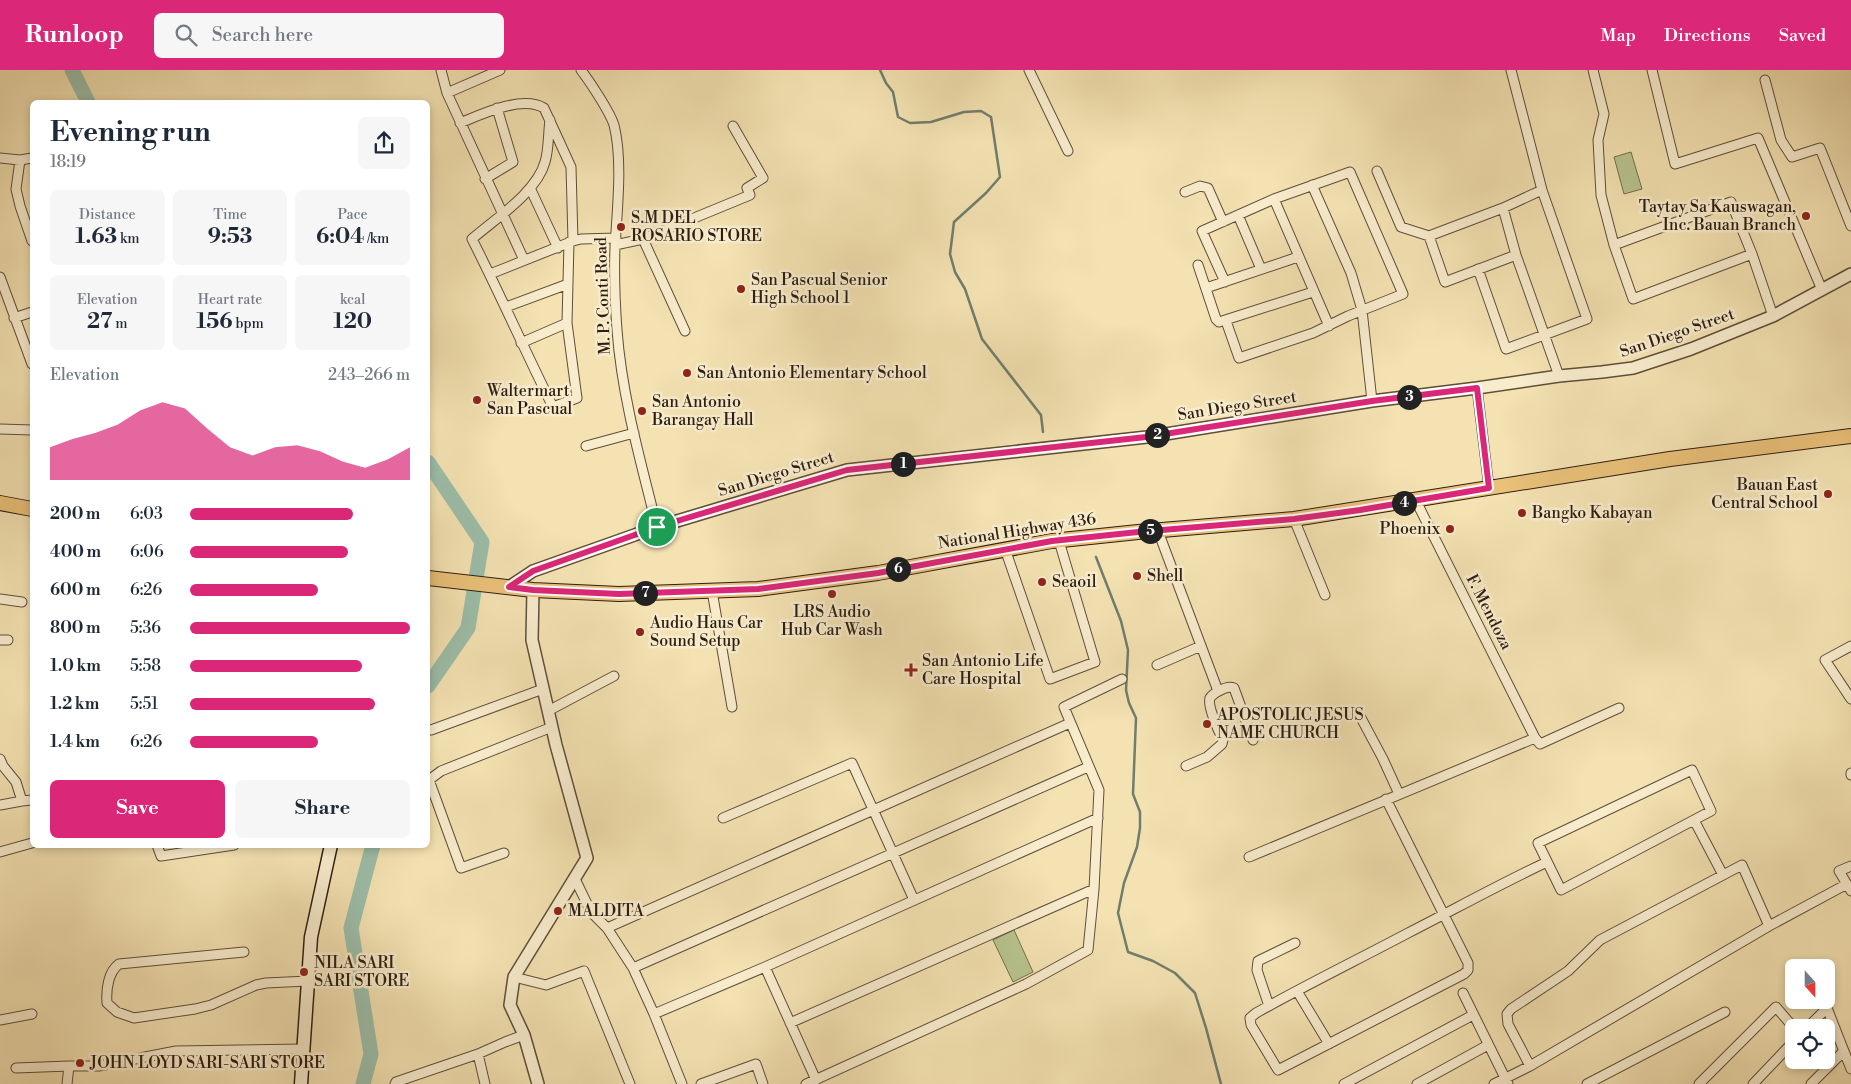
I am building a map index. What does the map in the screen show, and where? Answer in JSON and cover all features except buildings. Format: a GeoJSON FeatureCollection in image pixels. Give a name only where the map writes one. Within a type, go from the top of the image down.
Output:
{"type":"FeatureCollection","features":[{"type":"Feature","properties":{"kind":"main road","name":"National Highway 436"},"geometry":{"type":"LineString","coordinates":[[430,581],[467,582],[533,590],[619,594],[758,589],[878,573],[1058,541],[1294,519],[1670,459],[1851,436]]}},
{"type":"Feature","properties":{"kind":"main road"},"geometry":{"type":"LineString","coordinates":[[0,503],[30,509]]}},
{"type":"Feature","properties":{"kind":"main road"},"geometry":{"type":"LineString","coordinates":[[301,1084],[311,937],[330,848]]}},
{"type":"Feature","properties":{"kind":"street"},"geometry":{"type":"LineString","coordinates":[[441,70],[447,94],[501,214],[524,260]]}},
{"type":"Feature","properties":{"kind":"street"},"geometry":{"type":"LineString","coordinates":[[447,94],[500,70]]}},
{"type":"Feature","properties":{"kind":"street","name":"M. P. Conti Road"},"geometry":{"type":"LineString","coordinates":[[581,70],[614,124],[618,180],[615,242],[617,330],[620,359],[634,433],[657,527]]}},
{"type":"Feature","properties":{"kind":"street"},"geometry":{"type":"LineString","coordinates":[[1029,70],[1068,151]]}},
{"type":"Feature","properties":{"kind":"street"},"geometry":{"type":"LineString","coordinates":[[1478,269],[1506,349],[1587,318],[1542,190],[1511,70]]}},
{"type":"Feature","properties":{"kind":"street"},"geometry":{"type":"LineString","coordinates":[[1593,70],[1604,114],[1598,140],[1601,195],[1614,245],[1633,300],[1752,254]]}},
{"type":"Feature","properties":{"kind":"street"},"geometry":{"type":"LineString","coordinates":[[1652,70],[1674,164],[1758,138],[1822,290]]}},
{"type":"Feature","properties":{"kind":"street"},"geometry":{"type":"LineString","coordinates":[[1765,80],[1781,140],[1792,158],[1820,148],[1851,226]]}},
{"type":"Feature","properties":{"kind":"street"},"geometry":{"type":"LineString","coordinates":[[460,123],[497,108],[531,103],[538,104],[544,108],[550,120],[571,167],[568,323],[578,398],[553,407],[472,239],[531,190],[546,162],[550,120]]}},
{"type":"Feature","properties":{"kind":"street"},"geometry":{"type":"LineString","coordinates":[[485,179],[513,162],[497,108]]}},
{"type":"Feature","properties":{"kind":"street"},"geometry":{"type":"LineString","coordinates":[[490,274],[582,239],[615,242],[643,239],[750,195],[747,188],[763,178],[733,126]]}},
{"type":"Feature","properties":{"kind":"street"},"geometry":{"type":"LineString","coordinates":[[0,158],[20,160],[30,158]]}},
{"type":"Feature","properties":{"kind":"street"},"geometry":{"type":"LineString","coordinates":[[20,160],[16,189],[30,235]]}},
{"type":"Feature","properties":{"kind":"street"},"geometry":{"type":"LineString","coordinates":[[1225,282],[1202,232],[1274,199],[1350,172],[1403,294],[1328,326],[1240,358],[1226,321]]}},
{"type":"Feature","properties":{"kind":"street"},"geometry":{"type":"LineString","coordinates":[[1377,172],[1401,227],[1429,236],[1503,208],[1542,190]]}},
{"type":"Feature","properties":{"kind":"street"},"geometry":{"type":"LineString","coordinates":[[1312,185],[1351,273],[1362,310],[1372,401]]}},
{"type":"Feature","properties":{"kind":"street"},"geometry":{"type":"LineString","coordinates":[[1185,192],[1200,186],[1208,188],[1223,222]]}},
{"type":"Feature","properties":{"kind":"street"},"geometry":{"type":"LineString","coordinates":[[531,190],[558,248]]}},
{"type":"Feature","properties":{"kind":"street"},"geometry":{"type":"LineString","coordinates":[[1274,199],[1328,326]]}},
{"type":"Feature","properties":{"kind":"street"},"geometry":{"type":"LineString","coordinates":[[1614,245],[1731,202],[1752,254],[1772,316]]}},
{"type":"Feature","properties":{"kind":"street"},"geometry":{"type":"LineString","coordinates":[[1503,208],[1516,255],[1559,376]]}},
{"type":"Feature","properties":{"kind":"street"},"geometry":{"type":"LineString","coordinates":[[1238,215],[1261,269]]}},
{"type":"Feature","properties":{"kind":"street"},"geometry":{"type":"LineString","coordinates":[[1429,236],[1445,282],[1516,255]]}},
{"type":"Feature","properties":{"kind":"street"},"geometry":{"type":"LineString","coordinates":[[643,239],[685,331]]}},
{"type":"Feature","properties":{"kind":"street"},"geometry":{"type":"LineString","coordinates":[[1206,288],[1298,257]]}},
{"type":"Feature","properties":{"kind":"street"},"geometry":{"type":"LineString","coordinates":[[1198,265],[1216,319],[1219,322],[1314,292]]}},
{"type":"Feature","properties":{"kind":"street","name":"San Diego Street"},"geometry":{"type":"LineString","coordinates":[[509,587],[533,571],[657,527],[847,470],[1146,437],[1372,401],[1634,368],[1691,349],[1772,316],[1851,274]]}},
{"type":"Feature","properties":{"kind":"street"},"geometry":{"type":"LineString","coordinates":[[0,277],[30,359]]}},
{"type":"Feature","properties":{"kind":"street"},"geometry":{"type":"LineString","coordinates":[[506,307],[568,284]]}},
{"type":"Feature","properties":{"kind":"street"},"geometry":{"type":"LineString","coordinates":[[14,318],[30,313]]}},
{"type":"Feature","properties":{"kind":"street"},"geometry":{"type":"LineString","coordinates":[[521,343],[568,323]]}},
{"type":"Feature","properties":{"kind":"street"},"geometry":{"type":"LineString","coordinates":[[1477,388],[1489,488]]}},
{"type":"Feature","properties":{"kind":"street"},"geometry":{"type":"LineString","coordinates":[[0,429],[30,430]]}},
{"type":"Feature","properties":{"kind":"street"},"geometry":{"type":"LineString","coordinates":[[586,446],[634,433]]}},
{"type":"Feature","properties":{"kind":"street","name":"F. Mendoza"},"geometry":{"type":"LineString","coordinates":[[1416,500],[1535,738]]}},
{"type":"Feature","properties":{"kind":"street"},"geometry":{"type":"LineString","coordinates":[[1294,519],[1325,595]]}},
{"type":"Feature","properties":{"kind":"street"},"geometry":{"type":"LineString","coordinates":[[1158,531],[1218,691]]}},
{"type":"Feature","properties":{"kind":"street"},"geometry":{"type":"LineString","coordinates":[[1005,549],[1050,679],[1095,662],[1058,541]]}},
{"type":"Feature","properties":{"kind":"street"},"geometry":{"type":"LineString","coordinates":[[533,590],[532,640],[552,727],[587,858],[514,977],[510,1005],[524,1035],[538,1084]]}},
{"type":"Feature","properties":{"kind":"street"},"geometry":{"type":"LineString","coordinates":[[712,591],[732,707]]}},
{"type":"Feature","properties":{"kind":"street"},"geometry":{"type":"LineString","coordinates":[[0,599],[22,602]]}},
{"type":"Feature","properties":{"kind":"street"},"geometry":{"type":"LineString","coordinates":[[1157,665],[1201,646]]}},
{"type":"Feature","properties":{"kind":"street"},"geometry":{"type":"LineString","coordinates":[[1851,646],[1825,660],[1851,699]]}},
{"type":"Feature","properties":{"kind":"street"},"geometry":{"type":"LineString","coordinates":[[548,710],[614,676]]}},
{"type":"Feature","properties":{"kind":"street"},"geometry":{"type":"LineString","coordinates":[[806,1084],[1026,984],[1088,950],[1094,889],[1099,790],[1064,707],[1122,679]]}},
{"type":"Feature","properties":{"kind":"street"},"geometry":{"type":"LineString","coordinates":[[1186,766],[1207,757],[1222,744],[1223,740],[1209,700],[1218,691],[1232,686],[1234,688],[1252,740]]}},
{"type":"Feature","properties":{"kind":"street"},"geometry":{"type":"LineString","coordinates":[[431,730],[543,690]]}},
{"type":"Feature","properties":{"kind":"street"},"geometry":{"type":"LineString","coordinates":[[1249,857],[1535,738],[1540,744],[1619,708]]}},
{"type":"Feature","properties":{"kind":"street"},"geometry":{"type":"LineString","coordinates":[[1360,716],[1399,794]]}},
{"type":"Feature","properties":{"kind":"street"},"geometry":{"type":"LineString","coordinates":[[607,928],[1070,723]]}},
{"type":"Feature","properties":{"kind":"street"},"geometry":{"type":"LineString","coordinates":[[430,779],[441,771],[552,727]]}},
{"type":"Feature","properties":{"kind":"street"},"geometry":{"type":"LineString","coordinates":[[723,818],[852,763],[914,900]]}},
{"type":"Feature","properties":{"kind":"street"},"geometry":{"type":"LineString","coordinates":[[1,764],[16,782],[22,801]]}},
{"type":"Feature","properties":{"kind":"street"},"geometry":{"type":"LineString","coordinates":[[634,968],[1088,767]]}},
{"type":"Feature","properties":{"kind":"street"},"geometry":{"type":"LineString","coordinates":[[1692,770],[1711,811],[1694,820],[1561,890],[1538,843],[1692,770]]}},
{"type":"Feature","properties":{"kind":"street"},"geometry":{"type":"LineString","coordinates":[[430,783],[461,868],[504,853]]}},
{"type":"Feature","properties":{"kind":"street"},"geometry":{"type":"LineString","coordinates":[[0,805],[30,800]]}},
{"type":"Feature","properties":{"kind":"street"},"geometry":{"type":"LineString","coordinates":[[1386,800],[1444,915],[1468,963],[1468,970],[1464,974],[1278,1070],[1254,1030],[1250,1018],[1297,991],[1444,915],[1548,862]]}},
{"type":"Feature","properties":{"kind":"street"},"geometry":{"type":"LineString","coordinates":[[654,1014],[765,967],[1098,818]]}},
{"type":"Feature","properties":{"kind":"street"},"geometry":{"type":"LineString","coordinates":[[1694,820],[1723,875]]}},
{"type":"Feature","properties":{"kind":"street"},"geometry":{"type":"LineString","coordinates":[[0,852],[30,844]]}},
{"type":"Feature","properties":{"kind":"street"},"geometry":{"type":"LineString","coordinates":[[158,848],[161,856],[214,848]]}},
{"type":"Feature","properties":{"kind":"street"},"geometry":{"type":"LineString","coordinates":[[1530,1066],[1508,1024],[1507,1014],[1511,1009],[1568,971],[1600,940],[1742,865],[1769,926]]}},
{"type":"Feature","properties":{"kind":"street"},"geometry":{"type":"LineString","coordinates":[[1494,1084],[1507,1081],[1769,926],[1849,887],[1839,871],[1851,866]]}},
{"type":"Feature","properties":{"kind":"street"},"geometry":{"type":"LineString","coordinates":[[575,879],[591,912],[607,928],[634,968],[682,1084]]}},
{"type":"Feature","properties":{"kind":"street"},"geometry":{"type":"LineString","coordinates":[[790,1023],[1094,889]]}},
{"type":"Feature","properties":{"kind":"street"},"geometry":{"type":"LineString","coordinates":[[1269,1006],[1257,970],[1258,961],[1295,943]]}},
{"type":"Feature","properties":{"kind":"street"},"geometry":{"type":"LineString","coordinates":[[244,952],[119,964],[115,967],[106,990],[107,1003],[117,1012],[134,1018],[211,1005],[256,985],[308,982]]}},
{"type":"Feature","properties":{"kind":"street"},"geometry":{"type":"LineString","coordinates":[[765,967],[816,1080]]}},
{"type":"Feature","properties":{"kind":"street"},"geometry":{"type":"LineString","coordinates":[[514,977],[546,985],[584,971],[630,1084]]}},
{"type":"Feature","properties":{"kind":"street"},"geometry":{"type":"LineString","coordinates":[[1297,991],[1329,1044]]}},
{"type":"Feature","properties":{"kind":"street"},"geometry":{"type":"LineString","coordinates":[[1463,993],[1507,1081]]}},
{"type":"Feature","properties":{"kind":"street"},"geometry":{"type":"LineString","coordinates":[[1699,1084],[1776,1007],[1786,1019]]}},
{"type":"Feature","properties":{"kind":"street"},"geometry":{"type":"LineString","coordinates":[[1816,1019],[1827,1008],[1831,1019]]}},
{"type":"Feature","properties":{"kind":"street"},"geometry":{"type":"LineString","coordinates":[[1586,1084],[1725,1012]]}},
{"type":"Feature","properties":{"kind":"street"},"geometry":{"type":"LineString","coordinates":[[0,1020],[32,1014]]}},
{"type":"Feature","properties":{"kind":"street"},"geometry":{"type":"LineString","coordinates":[[1344,1084],[1474,1015]]}},
{"type":"Feature","properties":{"kind":"street"},"geometry":{"type":"LineString","coordinates":[[1835,1028],[1851,1069]]}},
{"type":"Feature","properties":{"kind":"street"},"geometry":{"type":"LineString","coordinates":[[395,1084],[396,1082],[478,1054],[524,1035]]}},
{"type":"Feature","properties":{"kind":"street"},"geometry":{"type":"LineString","coordinates":[[1417,1084],[1488,1044]]}},
{"type":"Feature","properties":{"kind":"street"},"geometry":{"type":"LineString","coordinates":[[16,1068],[99,1066],[176,1050],[304,1049]]}},
{"type":"Feature","properties":{"kind":"street"},"geometry":{"type":"LineString","coordinates":[[1752,1084],[1785,1050]]}},
{"type":"Feature","properties":{"kind":"street"},"geometry":{"type":"LineString","coordinates":[[1812,1084],[1844,1051]]}},
{"type":"Feature","properties":{"kind":"street"},"geometry":{"type":"LineString","coordinates":[[478,1054],[485,1084]]}},
{"type":"Feature","properties":{"kind":"street"},"geometry":{"type":"LineString","coordinates":[[700,1084],[756,1064],[763,1084]]}},
{"type":"Feature","properties":{"kind":"street"},"geometry":{"type":"LineString","coordinates":[[67,1084],[69,1066]]}},
{"type":"Feature","properties":{"kind":"green space"},"geometry":{"type":"Polygon","coordinates":[[[1631,152],[1642,189],[1624,194],[1614,157],[1631,152]]]}},
{"type":"Feature","properties":{"kind":"green space"},"geometry":{"type":"Polygon","coordinates":[[[1014,930],[1033,972],[1013,982],[993,940],[1014,930]]]}},
{"type":"Feature","properties":{"kind":"waterway"},"geometry":{"type":"LineString","coordinates":[[72,70],[87,100]]}},
{"type":"Feature","properties":{"kind":"waterway"},"geometry":{"type":"LineString","coordinates":[[880,70],[893,92],[898,117],[910,123],[931,122],[964,112],[981,111],[991,117],[1000,177],[986,193],[954,222],[950,254],[955,272],[965,289],[982,339],[1041,415],[1043,432]]}},
{"type":"Feature","properties":{"kind":"waterway"},"geometry":{"type":"LineString","coordinates":[[430,465],[482,542],[468,628],[430,683]]}},
{"type":"Feature","properties":{"kind":"waterway"},"geometry":{"type":"LineString","coordinates":[[1096,557],[1121,621],[1128,650],[1126,690],[1129,703],[1136,718],[1133,794],[1140,812],[1140,828],[1137,847],[1124,883],[1118,913],[1128,952],[1153,961],[1175,973],[1195,993],[1221,1084]]}},
{"type":"Feature","properties":{"kind":"waterway"},"geometry":{"type":"LineString","coordinates":[[363,1084],[371,1054],[351,928],[372,848]]}},
{"type":"Feature","properties":{"kind":"place","name":"Taytay Sa Kauswagan, Inc. Bauan Branch"},"geometry":{"type":"Point","coordinates":[1806,216]}},
{"type":"Feature","properties":{"kind":"place","name":"S.M DEL ROSARIO STORE"},"geometry":{"type":"Point","coordinates":[621,227]}},
{"type":"Feature","properties":{"kind":"place","name":"San Pascual Senior High School 1"},"geometry":{"type":"Point","coordinates":[741,289]}},
{"type":"Feature","properties":{"kind":"place","name":"San Antonio Elementary School"},"geometry":{"type":"Point","coordinates":[687,373]}},
{"type":"Feature","properties":{"kind":"place","name":"Waltermart San Pascual"},"geometry":{"type":"Point","coordinates":[477,400]}},
{"type":"Feature","properties":{"kind":"place","name":"San Antonio Barangay Hall"},"geometry":{"type":"Point","coordinates":[642,411]}},
{"type":"Feature","properties":{"kind":"place","name":"Bauan East Central School"},"geometry":{"type":"Point","coordinates":[1828,494]}},
{"type":"Feature","properties":{"kind":"place","name":"Bangko Kabayan"},"geometry":{"type":"Point","coordinates":[1522,513]}},
{"type":"Feature","properties":{"kind":"place","name":"Phoenix"},"geometry":{"type":"Point","coordinates":[1450,529]}},
{"type":"Feature","properties":{"kind":"place","name":"Shell"},"geometry":{"type":"Point","coordinates":[1137,576]}},
{"type":"Feature","properties":{"kind":"place","name":"Seaoil"},"geometry":{"type":"Point","coordinates":[1042,582]}},
{"type":"Feature","properties":{"kind":"place","name":"LRS Audio Hub Car Wash"},"geometry":{"type":"Point","coordinates":[832,594]}},
{"type":"Feature","properties":{"kind":"place","name":"Audio Haus Car Sound Setup"},"geometry":{"type":"Point","coordinates":[640,632]}},
{"type":"Feature","properties":{"kind":"place","name":"San Antonio Life Care Hospital"},"geometry":{"type":"Point","coordinates":[911,670]}},
{"type":"Feature","properties":{"kind":"place","name":"APOSTOLIC JESUS NAME CHURCH"},"geometry":{"type":"Point","coordinates":[1207,724]}},
{"type":"Feature","properties":{"kind":"place","name":"MALDITA"},"geometry":{"type":"Point","coordinates":[558,911]}},
{"type":"Feature","properties":{"kind":"place","name":"NILA SARI SARI STORE"},"geometry":{"type":"Point","coordinates":[304,972]}},
{"type":"Feature","properties":{"kind":"place","name":"JOHN LOYD SARI-SARI STORE"},"geometry":{"type":"Point","coordinates":[80,1063]}},
{"type":"Feature","properties":{"kind":"route"},"geometry":{"type":"LineString","coordinates":[[1477,388],[1489,488],[1294,519],[1052,541],[878,573],[758,589],[619,594],[509,587],[533,571],[657,527],[847,470],[1146,437],[1372,401],[1477,388]]}}]}
